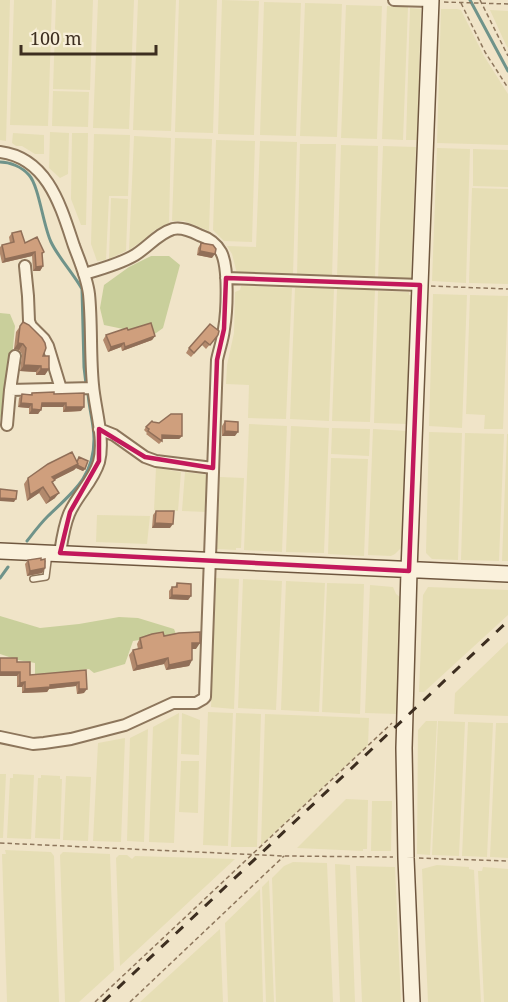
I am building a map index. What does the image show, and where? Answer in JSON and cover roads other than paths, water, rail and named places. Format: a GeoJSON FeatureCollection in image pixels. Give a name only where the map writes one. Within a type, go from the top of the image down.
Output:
{"type":"FeatureCollection","features":[{"type":"Feature","properties":{"kind":"street"},"geometry":{"type":"LineString","coordinates":[[394,0],[431,1],[404,748],[412,1002]]}},
{"type":"Feature","properties":{"kind":"street"},"geometry":{"type":"LineString","coordinates":[[0,152],[18,157],[31,165],[55,193],[89,293],[93,388],[99,429],[99,461],[92,479],[70,512],[55,553]]}},
{"type":"Feature","properties":{"kind":"street"},"geometry":{"type":"LineString","coordinates":[[0,737],[33,744],[70,739],[125,725],[173,703],[196,703],[205,697],[217,360],[224,329],[226,278],[224,261],[216,245],[199,234],[180,228],[164,234],[135,255],[84,274]]}},
{"type":"Feature","properties":{"kind":"street"},"geometry":{"type":"LineString","coordinates":[[25,266],[29,321],[48,346],[61,389]]}},
{"type":"Feature","properties":{"kind":"street"},"geometry":{"type":"LineString","coordinates":[[226,278],[420,285]]}},
{"type":"Feature","properties":{"kind":"street"},"geometry":{"type":"LineString","coordinates":[[7,425],[15,356]]}},
{"type":"Feature","properties":{"kind":"street"},"geometry":{"type":"LineString","coordinates":[[10,390],[93,388]]}},
{"type":"Feature","properties":{"kind":"street"},"geometry":{"type":"LineString","coordinates":[[99,429],[114,435],[145,457],[156,461],[213,468]]}},
{"type":"Feature","properties":{"kind":"street"},"geometry":{"type":"LineString","coordinates":[[0,551],[508,574]]}},
{"type":"Feature","properties":{"kind":"lane"},"geometry":{"type":"LineString","coordinates":[[33,579],[46,578],[55,553]]}},
{"type":"Feature","properties":{"kind":"waterway"},"geometry":{"type":"LineString","coordinates":[[470,0],[508,71]]}},
{"type":"Feature","properties":{"kind":"waterway"},"geometry":{"type":"LineString","coordinates":[[0,162],[19,167],[29,175],[51,242],[82,289],[86,384]]}},
{"type":"Feature","properties":{"kind":"waterway"},"geometry":{"type":"LineString","coordinates":[[27,541],[45,519],[74,491],[86,474],[93,452],[94,439],[88,393]]}},
{"type":"Feature","properties":{"kind":"waterway"},"geometry":{"type":"LineString","coordinates":[[0,578],[8,567]]}},
{"type":"Feature","properties":{"kind":"railway"},"geometry":{"type":"LineString","coordinates":[[103,1002],[508,621]]}}]}
